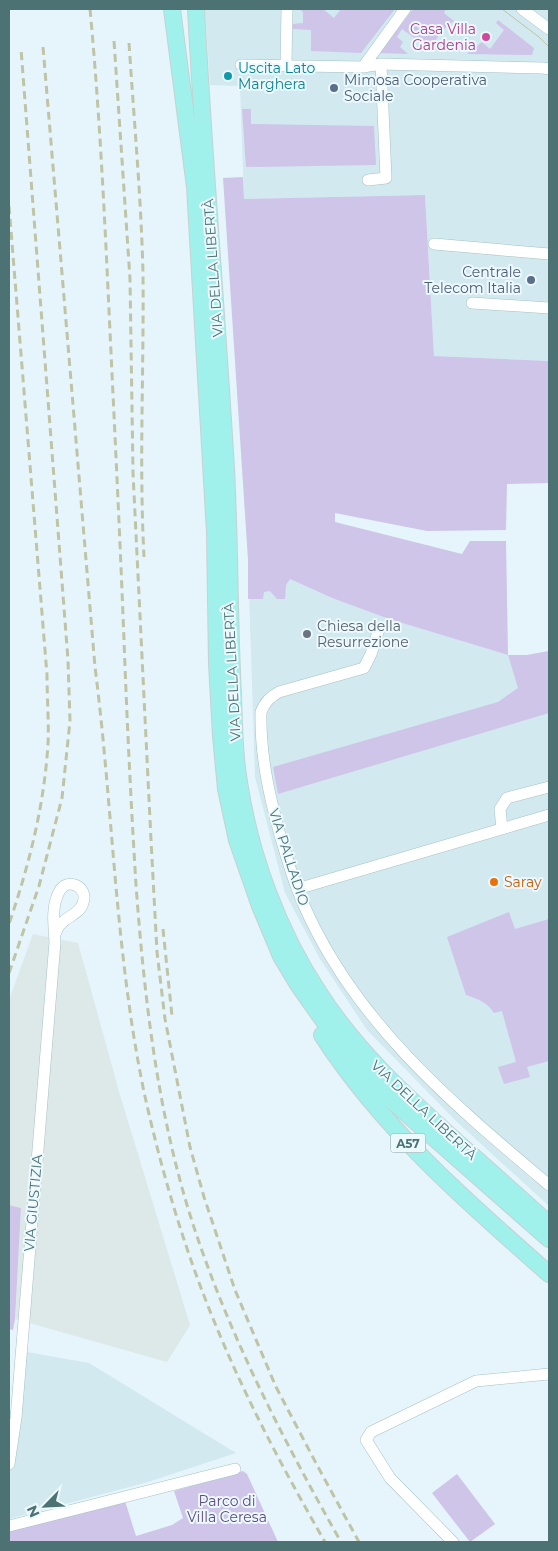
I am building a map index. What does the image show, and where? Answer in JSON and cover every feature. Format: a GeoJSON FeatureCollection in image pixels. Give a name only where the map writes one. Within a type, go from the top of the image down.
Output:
{"type":"FeatureCollection","features":[{"type":"Feature","properties":{"kind":"highway","name":"VIA DELLA LIBERTÀ"},"geometry":{"type":"LineString","coordinates":[[172,9],[195,187],[215,532],[221,736],[226,789],[237,840],[260,906],[281,956],[299,986]]}},
{"type":"Feature","properties":{"kind":"highway"},"geometry":{"type":"LineString","coordinates":[[183,9],[195,187]]}},
{"type":"Feature","properties":{"kind":"highway","name":"VIA DELLA LIBERTÀ"},"geometry":{"type":"LineString","coordinates":[[196,9],[227,494],[229,626],[235,737],[238,780],[249,835],[271,898],[293,947],[318,991],[344,1029],[388,1080],[549,1224]]}},
{"type":"Feature","properties":{"kind":"highway"},"geometry":{"type":"LineString","coordinates":[[299,986],[328,1027],[382,1092],[549,1239]]}},
{"type":"Feature","properties":{"kind":"highway","name":"A57"},"geometry":{"type":"LineString","coordinates":[[299,986],[323,1036],[352,1076],[392,1125],[442,1177],[549,1274]]}},
{"type":"Feature","properties":{"kind":"street"},"geometry":{"type":"LineString","coordinates":[[286,65],[287,9]]}},
{"type":"Feature","properties":{"kind":"street"},"geometry":{"type":"LineString","coordinates":[[363,66],[405,9]]}},
{"type":"Feature","properties":{"kind":"street"},"geometry":{"type":"LineString","coordinates":[[522,9],[549,29]]}},
{"type":"Feature","properties":{"kind":"street"},"geometry":{"type":"LineString","coordinates":[[240,65],[363,66],[381,64],[549,69]]}},
{"type":"Feature","properties":{"kind":"street"},"geometry":{"type":"LineString","coordinates":[[368,180],[386,178],[381,64]]}},
{"type":"Feature","properties":{"kind":"street"},"geometry":{"type":"LineString","coordinates":[[434,244],[549,254]]}},
{"type":"Feature","properties":{"kind":"street"},"geometry":{"type":"LineString","coordinates":[[472,303],[549,308]]}},
{"type":"Feature","properties":{"kind":"street","name":"VIA PALLADIO"},"geometry":{"type":"LineString","coordinates":[[379,629],[371,654],[364,668],[279,692],[264,704],[260,712],[266,775],[277,823],[303,903],[334,963],[388,1037],[465,1113],[549,1185]]}},
{"type":"Feature","properties":{"kind":"street"},"geometry":{"type":"LineString","coordinates":[[502,829],[500,809],[507,798],[549,786]]}},
{"type":"Feature","properties":{"kind":"street"},"geometry":{"type":"LineString","coordinates":[[298,889],[549,815]]}},
{"type":"Feature","properties":{"kind":"street","name":"VIA GIUSTIZIA"},"geometry":{"type":"LineString","coordinates":[[9,1464],[55,938]]}},
{"type":"Feature","properties":{"kind":"street"},"geometry":{"type":"LineString","coordinates":[[453,1542],[390,1478],[366,1440],[370,1432],[476,1381],[549,1374]]}},
{"type":"Feature","properties":{"kind":"street"},"geometry":{"type":"LineString","coordinates":[[9,1526],[234,1469]]}},
{"type":"Feature","properties":{"kind":"shaded area"},"geometry":{"type":"Polygon","coordinates":[[[205,9],[549,9],[549,361],[434,356],[425,195],[244,199],[240,86],[210,85],[205,9]]]}},
{"type":"Feature","properties":{"kind":"shaded area"},"geometry":{"type":"Polygon","coordinates":[[[248,560],[332,598],[389,619],[508,655],[527,655],[549,651],[549,1206],[457,1122],[367,1030],[320,959],[285,893],[255,777],[248,560]]]}},
{"type":"Feature","properties":{"kind":"shaded area"},"geometry":{"type":"Polygon","coordinates":[[[33,934],[78,943],[120,1095],[190,1325],[167,1362],[15,1319],[21,1208],[9,1205],[9,1000],[33,934]]]}},
{"type":"Feature","properties":{"kind":"shaded area"},"geometry":{"type":"Polygon","coordinates":[[[16,1350],[89,1363],[236,1453],[148,1482],[9,1519],[9,1410],[11,1410],[16,1350]]]}},
{"type":"Feature","properties":{"kind":"green space"},"geometry":{"type":"Polygon","coordinates":[[[299,9],[323,9],[334,18],[341,9],[395,9],[361,53],[311,51],[311,30],[293,29],[293,24],[303,23],[303,12],[299,9]]]}},
{"type":"Feature","properties":{"kind":"green space"},"geometry":{"type":"Polygon","coordinates":[[[413,9],[446,9],[444,13],[454,21],[443,30],[432,45],[417,40],[402,29],[397,37],[403,42],[400,47],[408,54],[379,53],[413,9]]]}},
{"type":"Feature","properties":{"kind":"green space"},"geometry":{"type":"Polygon","coordinates":[[[498,20],[534,48],[532,55],[467,54],[482,42],[490,49],[504,30],[496,23],[498,20]]]}},
{"type":"Feature","properties":{"kind":"green space"},"geometry":{"type":"Polygon","coordinates":[[[242,109],[251,109],[251,124],[374,126],[376,165],[246,167],[242,109]]]}},
{"type":"Feature","properties":{"kind":"green space"},"geometry":{"type":"Polygon","coordinates":[[[243,177],[244,199],[425,195],[434,356],[549,361],[549,483],[507,484],[506,530],[427,531],[335,513],[335,522],[462,554],[470,541],[506,541],[508,655],[389,619],[332,598],[290,579],[286,585],[285,599],[277,599],[270,591],[264,592],[263,599],[248,599],[248,560],[223,178],[243,177]]]}},
{"type":"Feature","properties":{"kind":"green space"},"geometry":{"type":"Polygon","coordinates":[[[549,651],[549,713],[278,794],[273,767],[498,702],[518,688],[508,655],[527,655],[549,651]]]}},
{"type":"Feature","properties":{"kind":"green space"},"geometry":{"type":"Polygon","coordinates":[[[509,912],[515,929],[549,919],[549,1061],[527,1067],[530,1077],[504,1084],[498,1067],[516,1062],[502,1011],[494,1013],[485,1004],[466,995],[447,937],[509,912]]]}},
{"type":"Feature","properties":{"kind":"green space"},"geometry":{"type":"Polygon","coordinates":[[[9,1205],[21,1208],[13,1330],[9,1329],[9,1205]]]}},
{"type":"Feature","properties":{"kind":"green space","name":"Parco di Villa Ceresa"},"geometry":{"type":"Polygon","coordinates":[[[243,1471],[247,1474],[278,1542],[9,1542],[9,1530],[125,1501],[136,1536],[172,1525],[183,1518],[174,1491],[243,1471]]]}},
{"type":"Feature","properties":{"kind":"green space"},"geometry":{"type":"Polygon","coordinates":[[[457,1474],[495,1524],[470,1542],[432,1493],[457,1474]]]}},
{"type":"Feature","properties":{"kind":"tram line"},"geometry":{"type":"LineString","coordinates":[[502,9],[549,47]]}},
{"type":"Feature","properties":{"kind":"railway"},"geometry":{"type":"LineString","coordinates":[[90,9],[104,211],[136,885],[147,1006],[159,1087],[176,1166],[187,1205],[218,1293],[235,1335],[275,1419],[341,1542]]}},
{"type":"Feature","properties":{"kind":"railway"},"geometry":{"type":"LineString","coordinates":[[114,41],[130,279],[133,473],[151,840],[157,952],[165,1019],[190,1147],[204,1197],[235,1290],[276,1387],[359,1542]]}},
{"type":"Feature","properties":{"kind":"railway"},"geometry":{"type":"LineString","coordinates":[[129,43],[143,273],[142,451],[144,557]]}},
{"type":"Feature","properties":{"kind":"railway"},"geometry":{"type":"LineString","coordinates":[[43,47],[95,667],[120,933],[134,1039],[144,1092],[159,1153],[176,1214],[207,1304],[255,1413],[325,1542]]}},
{"type":"Feature","properties":{"kind":"railway"},"geometry":{"type":"LineString","coordinates":[[9,973],[39,886],[62,798],[70,721],[68,660],[21,49]]}},
{"type":"Feature","properties":{"kind":"railway"},"geometry":{"type":"LineString","coordinates":[[9,206],[47,675],[48,727],[46,767],[39,813],[29,858],[9,924]]}},
{"type":"Feature","properties":{"kind":"railway"},"geometry":{"type":"LineString","coordinates":[[163,929],[172,1016]]}},
{"type":"Feature","properties":{"kind":"place","name":"Casa Villa Gardenia"},"geometry":{"type":"Point","coordinates":[486,37]}},
{"type":"Feature","properties":{"kind":"place","name":"Uscita Lato Marghera"},"geometry":{"type":"Point","coordinates":[228,76]}},
{"type":"Feature","properties":{"kind":"place","name":"Mimosa Cooperativa Sociale"},"geometry":{"type":"Point","coordinates":[334,88]}},
{"type":"Feature","properties":{"kind":"place","name":"Centrale Telecom Italia"},"geometry":{"type":"Point","coordinates":[531,280]}},
{"type":"Feature","properties":{"kind":"place","name":"Chiesa della Resurrezione"},"geometry":{"type":"Point","coordinates":[307,634]}},
{"type":"Feature","properties":{"kind":"place","name":"Saray"},"geometry":{"type":"Point","coordinates":[494,882]}}]}
